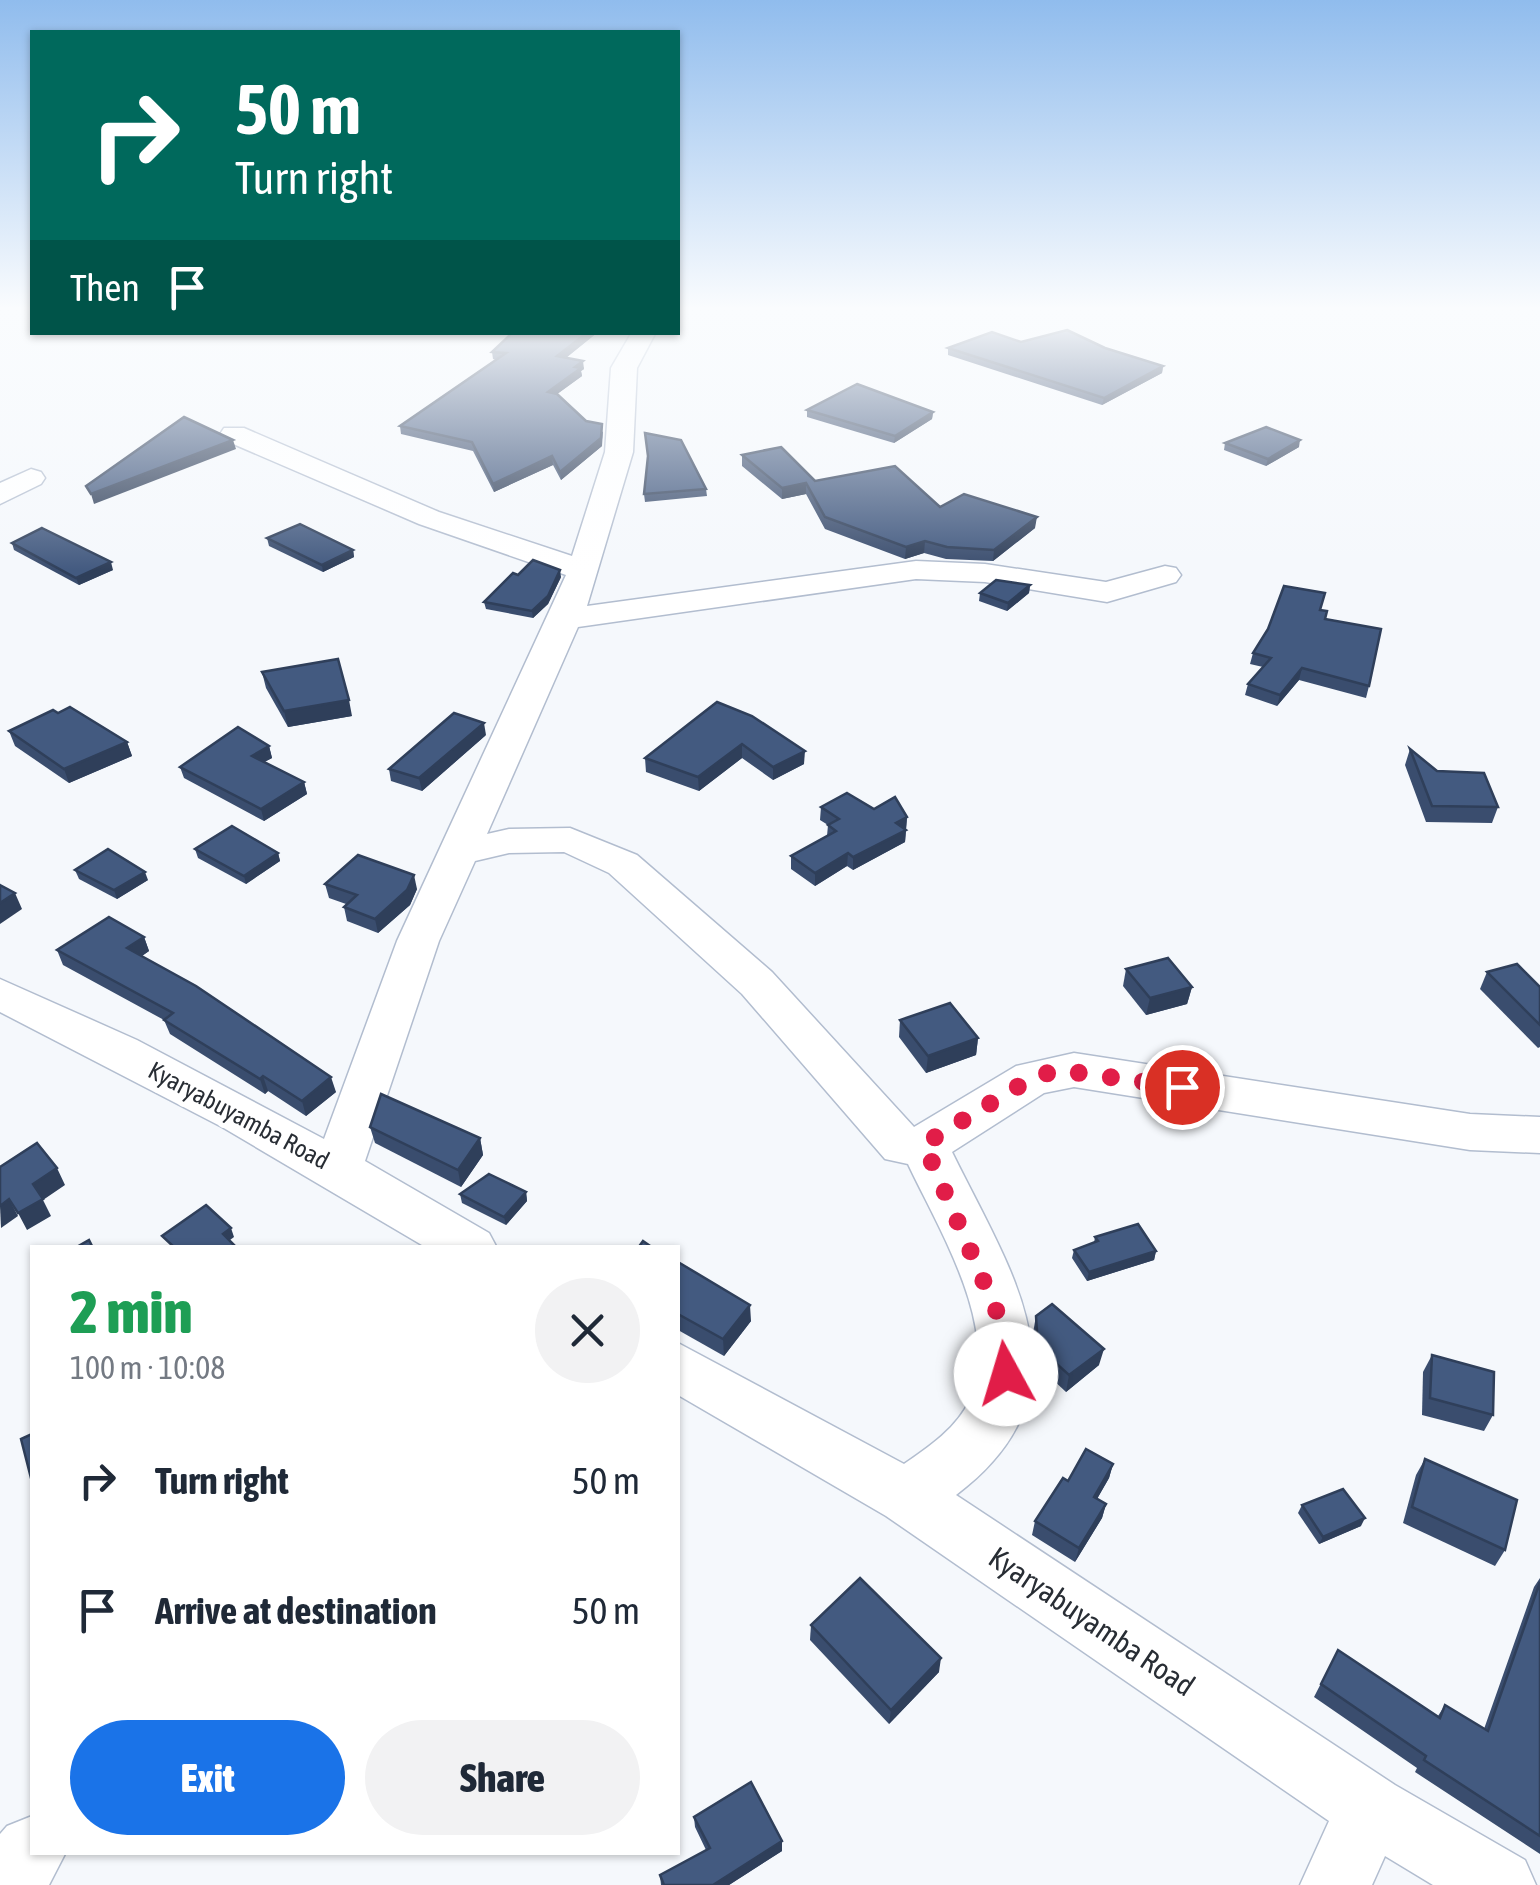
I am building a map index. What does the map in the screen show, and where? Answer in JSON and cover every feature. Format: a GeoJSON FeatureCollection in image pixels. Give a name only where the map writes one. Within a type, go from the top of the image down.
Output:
{"type":"FeatureCollection","features":[{"type":"Feature","properties":{"kind":"street"},"geometry":{"type":"LineString","coordinates":[[338,1168],[418,941],[565,619],[619,452],[622,395]]}},
{"type":"Feature","properties":{"kind":"street"},"geometry":{"type":"LineString","coordinates":[[234,434],[429,518],[582,570]]}},
{"type":"Feature","properties":{"kind":"street"},"geometry":{"type":"LineString","coordinates":[[0,495],[31,478]]}},
{"type":"Feature","properties":{"kind":"street"},"geometry":{"type":"LineString","coordinates":[[565,619],[916,570],[985,573],[1096,592],[1127,588],[1165,575]]}},
{"type":"Feature","properties":{"kind":"street"},"geometry":{"type":"LineString","coordinates":[[459,852],[509,841],[570,840],[624,864],[757,983],[902,1146],[924,1144],[1032,1078],[1074,1070],[1470,1132],[1540,1135]]}},
{"type":"Feature","properties":{"kind":"street","name":"Kyaryabuyamba Road"},"geometry":{"type":"LineString","coordinates":[[0,994],[86,1033],[338,1168],[467,1245]]}},
{"type":"Feature","properties":{"kind":"street"},"geometry":{"type":"LineString","coordinates":[[907,1496],[968,1448],[992,1413],[1006,1374],[1005,1336],[986,1283],[924,1144]]}},
{"type":"Feature","properties":{"kind":"street","name":"Kyaryabuyamba Road"},"geometry":{"type":"LineString","coordinates":[[681,1372],[907,1496],[1372,1809],[1500,1885]]}},
{"type":"Feature","properties":{"kind":"street"},"geometry":{"type":"LineString","coordinates":[[1336,1885],[1372,1809]]}},
{"type":"Feature","properties":{"kind":"street"},"geometry":{"type":"LineString","coordinates":[[2,1885],[30,1853]]}},
{"type":"Feature","properties":{"kind":"building"},"geometry":{"type":"Polygon","coordinates":[[[445,395],[558,395],[586,421],[602,424],[601,438],[560,472],[552,456],[493,484],[472,442],[400,426],[445,395]]]}},
{"type":"Feature","properties":{"kind":"building"},"geometry":{"type":"Polygon","coordinates":[[[836,395],[887,395],[933,412],[895,436],[807,410],[836,395]]]}},
{"type":"Feature","properties":{"kind":"building"},"geometry":{"type":"Polygon","coordinates":[[[184,417],[233,440],[91,494],[86,486],[184,417]]]}},
{"type":"Feature","properties":{"kind":"building"},"geometry":{"type":"Polygon","coordinates":[[[1266,427],[1300,440],[1268,459],[1225,443],[1266,427]]]}},
{"type":"Feature","properties":{"kind":"building"},"geometry":{"type":"Polygon","coordinates":[[[645,433],[681,440],[706,489],[644,494],[648,456],[645,433]]]}},
{"type":"Feature","properties":{"kind":"building"},"geometry":{"type":"Polygon","coordinates":[[[781,447],[815,481],[895,466],[940,507],[964,494],[1037,517],[994,550],[947,547],[925,541],[906,547],[825,517],[806,483],[782,488],[742,455],[781,447]]]}},
{"type":"Feature","properties":{"kind":"building"},"geometry":{"type":"Polygon","coordinates":[[[300,524],[353,550],[322,565],[267,538],[300,524]]]}},
{"type":"Feature","properties":{"kind":"building"},"geometry":{"type":"Polygon","coordinates":[[[42,528],[111,562],[76,578],[12,543],[42,528]]]}},
{"type":"Feature","properties":{"kind":"building"},"geometry":{"type":"Polygon","coordinates":[[[533,560],[560,570],[548,596],[532,611],[484,602],[513,573],[518,575],[533,560]]]}},
{"type":"Feature","properties":{"kind":"building"},"geometry":{"type":"Polygon","coordinates":[[[996,580],[1030,585],[1008,603],[980,593],[996,580]]]}},
{"type":"Feature","properties":{"kind":"building"},"geometry":{"type":"Polygon","coordinates":[[[1284,586],[1325,593],[1320,610],[1327,611],[1325,619],[1381,629],[1369,686],[1302,668],[1280,695],[1248,684],[1271,658],[1253,653],[1268,629],[1284,586]]]}},
{"type":"Feature","properties":{"kind":"building"},"geometry":{"type":"Polygon","coordinates":[[[338,659],[349,700],[284,711],[262,672],[338,659]]]}},
{"type":"Feature","properties":{"kind":"building"},"geometry":{"type":"Polygon","coordinates":[[[717,702],[752,716],[805,751],[773,767],[742,744],[698,777],[645,758],[717,702]]]}},
{"type":"Feature","properties":{"kind":"building"},"geometry":{"type":"Polygon","coordinates":[[[70,707],[127,742],[64,769],[9,731],[53,710],[58,713],[70,707]]]}},
{"type":"Feature","properties":{"kind":"building"},"geometry":{"type":"Polygon","coordinates":[[[454,713],[484,723],[419,778],[389,769],[454,713]]]}},
{"type":"Feature","properties":{"kind":"building"},"geometry":{"type":"Polygon","coordinates":[[[238,727],[269,746],[252,756],[304,782],[261,809],[180,767],[238,727]]]}},
{"type":"Feature","properties":{"kind":"building"},"geometry":{"type":"Polygon","coordinates":[[[1410,749],[1437,771],[1484,773],[1498,807],[1432,806],[1410,749]]]}},
{"type":"Feature","properties":{"kind":"building"},"geometry":{"type":"Polygon","coordinates":[[[847,793],[874,809],[895,797],[907,817],[896,823],[906,830],[853,857],[848,853],[815,873],[791,856],[836,831],[828,825],[839,819],[821,807],[847,793]]]}},
{"type":"Feature","properties":{"kind":"building"},"geometry":{"type":"Polygon","coordinates":[[[232,826],[278,853],[244,876],[195,849],[232,826]]]}},
{"type":"Feature","properties":{"kind":"building"},"geometry":{"type":"Polygon","coordinates":[[[108,849],[145,872],[114,890],[75,870],[108,849]]]}},
{"type":"Feature","properties":{"kind":"building"},"geometry":{"type":"Polygon","coordinates":[[[358,855],[414,875],[407,890],[375,919],[344,907],[357,895],[325,884],[358,855]]]}},
{"type":"Feature","properties":{"kind":"building"},"geometry":{"type":"Polygon","coordinates":[[[0,885],[15,893],[0,903],[0,885]]]}},
{"type":"Feature","properties":{"kind":"building"},"geometry":{"type":"Polygon","coordinates":[[[109,917],[144,937],[127,948],[196,986],[331,1077],[302,1101],[164,1020],[173,1013],[57,950],[109,917]]]}},
{"type":"Feature","properties":{"kind":"building"},"geometry":{"type":"Polygon","coordinates":[[[1168,958],[1192,987],[1150,998],[1126,969],[1168,958]]]}},
{"type":"Feature","properties":{"kind":"building"},"geometry":{"type":"Polygon","coordinates":[[[1517,964],[1540,987],[1540,1025],[1487,972],[1517,964]]]}},
{"type":"Feature","properties":{"kind":"building"},"geometry":{"type":"Polygon","coordinates":[[[950,1003],[978,1038],[928,1056],[900,1020],[950,1003]]]}},
{"type":"Feature","properties":{"kind":"building"},"geometry":{"type":"Polygon","coordinates":[[[381,1094],[480,1138],[458,1170],[370,1127],[381,1094]]]}},
{"type":"Feature","properties":{"kind":"building"},"geometry":{"type":"Polygon","coordinates":[[[37,1143],[57,1168],[33,1184],[43,1199],[18,1213],[9,1199],[0,1206],[0,1167],[37,1143]]]}},
{"type":"Feature","properties":{"kind":"building"},"geometry":{"type":"Polygon","coordinates":[[[489,1174],[526,1192],[504,1217],[460,1194],[489,1174]]]}},
{"type":"Feature","properties":{"kind":"building"},"geometry":{"type":"Polygon","coordinates":[[[206,1205],[231,1228],[223,1234],[234,1245],[172,1245],[162,1236],[206,1205]]]}},
{"type":"Feature","properties":{"kind":"building"},"geometry":{"type":"Polygon","coordinates":[[[1138,1224],[1156,1251],[1089,1272],[1074,1250],[1098,1241],[1095,1237],[1138,1224]]]}},
{"type":"Feature","properties":{"kind":"building"},"geometry":{"type":"Polygon","coordinates":[[[680,1263],[750,1305],[723,1339],[680,1315],[680,1263]]]}},
{"type":"Feature","properties":{"kind":"building"},"geometry":{"type":"Polygon","coordinates":[[[1052,1304],[1104,1349],[1069,1375],[1038,1347],[1036,1316],[1052,1304]]]}},
{"type":"Feature","properties":{"kind":"building"},"geometry":{"type":"Polygon","coordinates":[[[1432,1355],[1494,1372],[1493,1415],[1430,1398],[1432,1355]]]}},
{"type":"Feature","properties":{"kind":"building"},"geometry":{"type":"Polygon","coordinates":[[[30,1435],[30,1474],[21,1439],[30,1435]]]}},
{"type":"Feature","properties":{"kind":"building"},"geometry":{"type":"Polygon","coordinates":[[[1086,1449],[1113,1464],[1094,1497],[1106,1504],[1079,1548],[1035,1521],[1063,1478],[1068,1481],[1086,1449]]]}},
{"type":"Feature","properties":{"kind":"building"},"geometry":{"type":"Polygon","coordinates":[[[1425,1459],[1517,1500],[1505,1550],[1412,1507],[1425,1459]]]}},
{"type":"Feature","properties":{"kind":"building"},"geometry":{"type":"Polygon","coordinates":[[[1343,1489],[1365,1518],[1323,1537],[1302,1505],[1343,1489]]]}},
{"type":"Feature","properties":{"kind":"building"},"geometry":{"type":"Polygon","coordinates":[[[860,1578],[941,1658],[891,1710],[811,1625],[860,1578]]]}},
{"type":"Feature","properties":{"kind":"building"},"geometry":{"type":"Polygon","coordinates":[[[1540,1582],[1540,1836],[1424,1760],[1426,1756],[1321,1684],[1338,1650],[1440,1718],[1445,1705],[1488,1731],[1540,1582]]]}},
{"type":"Feature","properties":{"kind":"building"},"geometry":{"type":"Polygon","coordinates":[[[751,1782],[782,1841],[713,1885],[664,1885],[660,1875],[710,1848],[694,1817],[751,1782]]]}},
{"type":"Feature","properties":{"kind":"route"},"geometry":{"type":"LineString","coordinates":[[1006,1374],[1005,1336],[996,1310],[924,1144],[1032,1078],[1058,1070],[1182,1087]]}}]}
